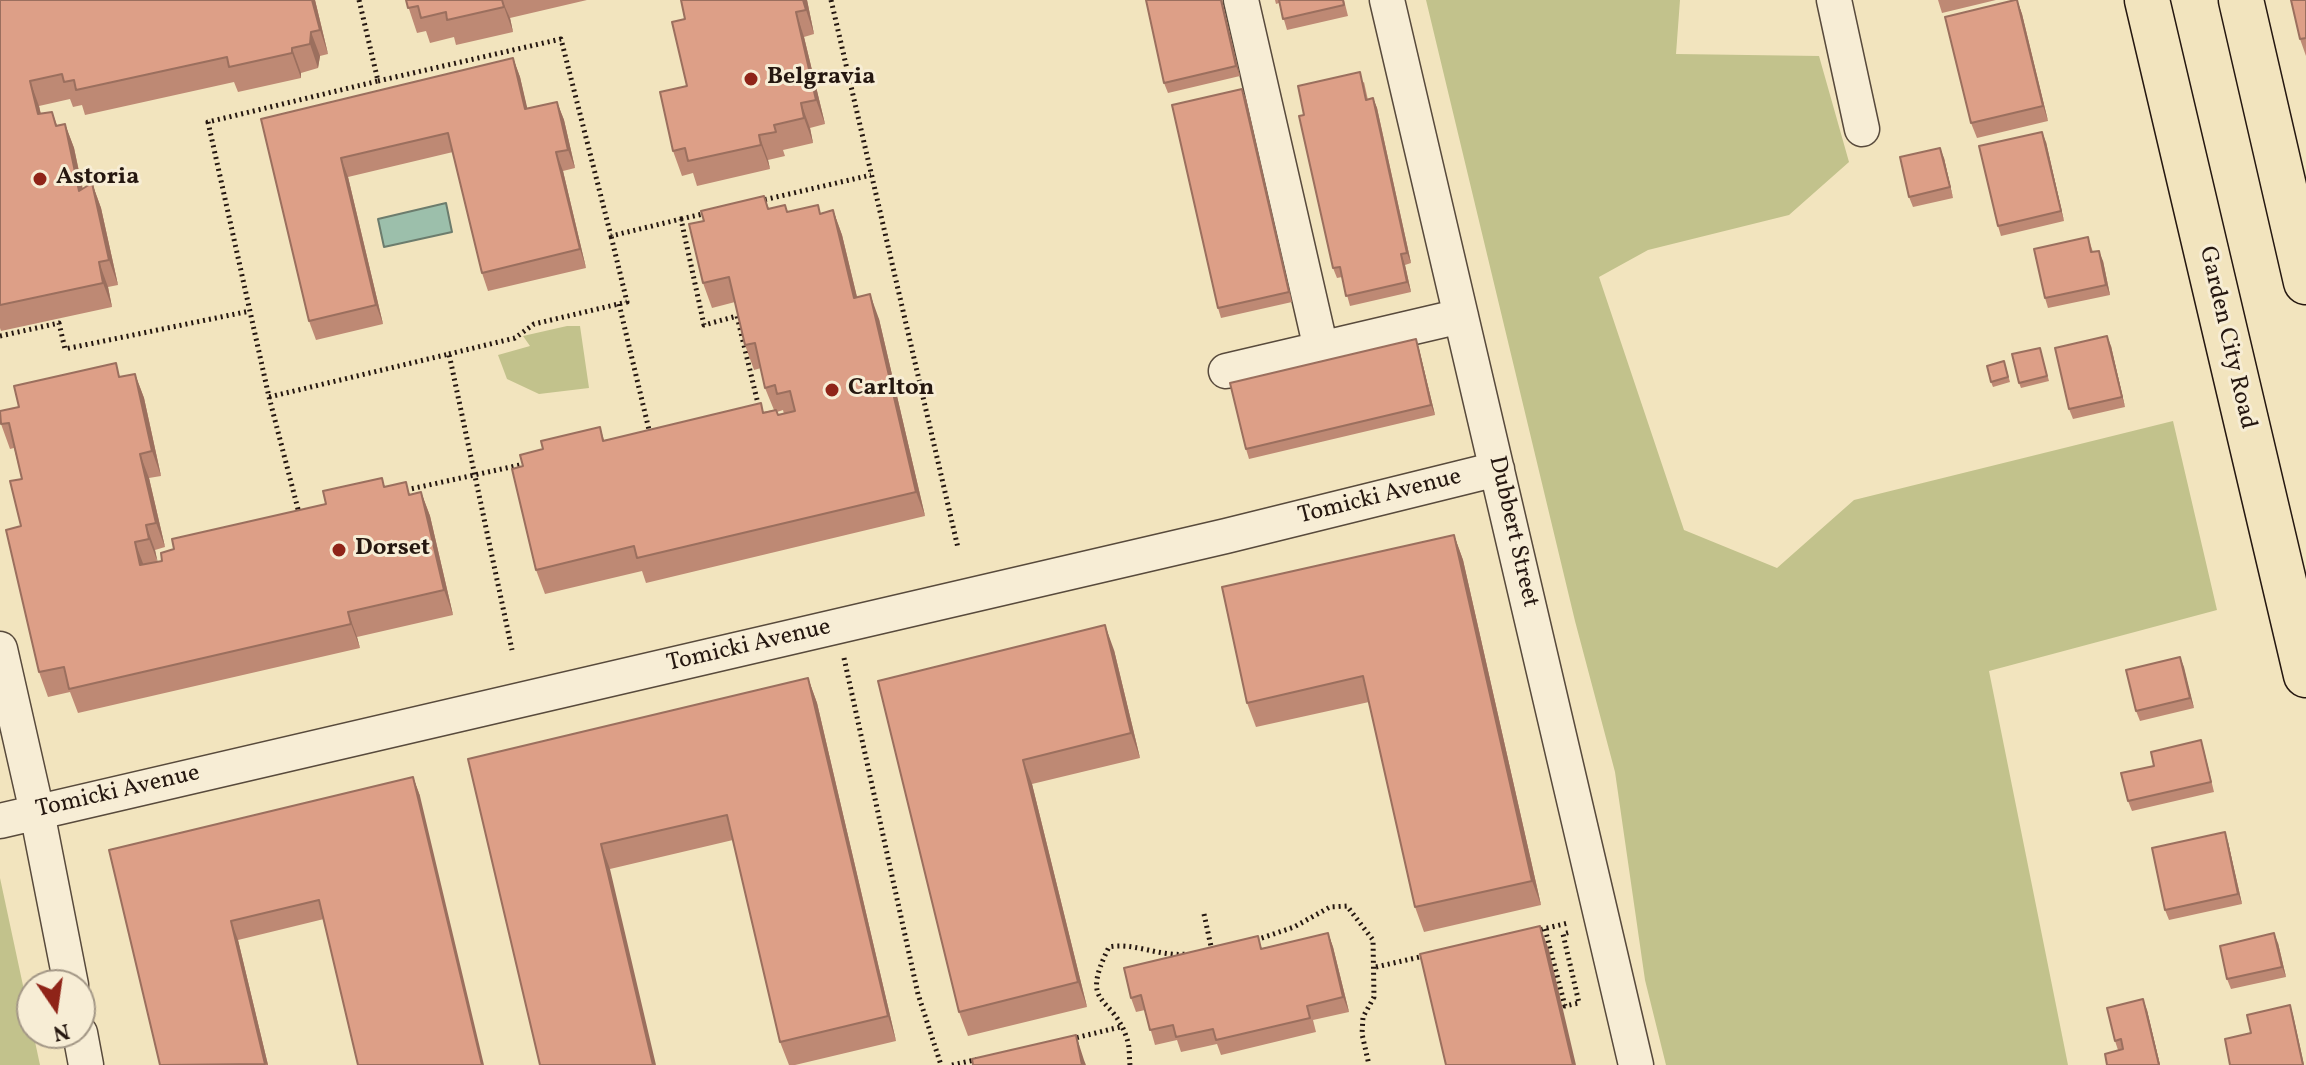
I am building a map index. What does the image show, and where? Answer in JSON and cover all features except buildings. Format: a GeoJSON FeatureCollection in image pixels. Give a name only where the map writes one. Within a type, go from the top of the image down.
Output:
{"type":"FeatureCollection","features":[{"type":"Feature","properties":{"kind":"main road","name":"Garden City Road"},"geometry":{"type":"LineString","coordinates":[[2147,0],[2306,675]]}},
{"type":"Feature","properties":{"kind":"main road"},"geometry":{"type":"LineString","coordinates":[[2241,0],[2306,282]]}},
{"type":"Feature","properties":{"kind":"street"},"geometry":{"type":"LineString","coordinates":[[1241,0],[1321,349]]}},
{"type":"Feature","properties":{"kind":"street","name":"Dubbert Street"},"geometry":{"type":"LineString","coordinates":[[1387,0],[1636,1065]]}},
{"type":"Feature","properties":{"kind":"street"},"geometry":{"type":"LineString","coordinates":[[1834,0],[1862,129]]}},
{"type":"Feature","properties":{"kind":"street"},"geometry":{"type":"LineString","coordinates":[[1226,371],[1461,316]]}},
{"type":"Feature","properties":{"kind":"street","name":"Tomicki Avenue"},"geometry":{"type":"LineString","coordinates":[[0,821],[1226,536],[1497,469]]}},
{"type":"Feature","properties":{"kind":"street"},"geometry":{"type":"LineString","coordinates":[[0,649],[68,969]]}},
{"type":"Feature","properties":{"kind":"path"},"geometry":{"type":"LineString","coordinates":[[359,0],[378,81]]}},
{"type":"Feature","properties":{"kind":"path"},"geometry":{"type":"LineString","coordinates":[[831,0],[958,548]]}},
{"type":"Feature","properties":{"kind":"path"},"geometry":{"type":"LineString","coordinates":[[269,397],[515,338],[534,324],[627,302],[561,39],[208,122],[269,397],[299,513],[313,510]]}},
{"type":"Feature","properties":{"kind":"path"},"geometry":{"type":"LineString","coordinates":[[754,202],[871,175]]}},
{"type":"Feature","properties":{"kind":"path"},"geometry":{"type":"LineString","coordinates":[[611,236],[710,212]]}},
{"type":"Feature","properties":{"kind":"path"},"geometry":{"type":"LineString","coordinates":[[681,219],[704,325],[737,316],[759,408],[746,411]]}},
{"type":"Feature","properties":{"kind":"path"},"geometry":{"type":"LineString","coordinates":[[619,304],[650,434]]}},
{"type":"Feature","properties":{"kind":"path"},"geometry":{"type":"LineString","coordinates":[[0,336],[59,323],[65,349],[250,311]]}},
{"type":"Feature","properties":{"kind":"path"},"geometry":{"type":"LineString","coordinates":[[449,354],[512,650]]}},
{"type":"Feature","properties":{"kind":"path"},"geometry":{"type":"LineString","coordinates":[[635,437],[663,430]]}},
{"type":"Feature","properties":{"kind":"path"},"geometry":{"type":"LineString","coordinates":[[401,491],[533,462]]}},
{"type":"Feature","properties":{"kind":"path"},"geometry":{"type":"LineString","coordinates":[[843,652],[918,994],[941,1065]]}},
{"type":"Feature","properties":{"kind":"path"},"geometry":{"type":"LineString","coordinates":[[1242,944],[1294,927],[1330,907],[1347,906],[1373,940],[1376,967],[1374,997],[1363,1017],[1362,1034],[1369,1065]]}},
{"type":"Feature","properties":{"kind":"path"},"geometry":{"type":"LineString","coordinates":[[1204,914],[1211,951],[1227,947]]}},
{"type":"Feature","properties":{"kind":"path"},"geometry":{"type":"LineString","coordinates":[[1532,932],[1573,922]]}},
{"type":"Feature","properties":{"kind":"path"},"geometry":{"type":"LineString","coordinates":[[1545,929],[1565,1006],[1579,1003],[1563,934],[1575,931]]}},
{"type":"Feature","properties":{"kind":"path"},"geometry":{"type":"LineString","coordinates":[[1130,1065],[1127,1038],[1097,993],[1096,972],[1109,947],[1125,944],[1143,952],[1172,955],[1197,953]]}},
{"type":"Feature","properties":{"kind":"path"},"geometry":{"type":"LineString","coordinates":[[1376,967],[1433,954]]}},
{"type":"Feature","properties":{"kind":"path"},"geometry":{"type":"LineString","coordinates":[[1062,1040],[1120,1027]]}},
{"type":"Feature","properties":{"kind":"path"},"geometry":{"type":"LineString","coordinates":[[952,1065],[990,1057]]}},
{"type":"Feature","properties":{"kind":"green space"},"geometry":{"type":"Polygon","coordinates":[[[1426,0],[1680,0],[1676,54],[1819,56],[1849,162],[1789,215],[1648,250],[1599,277],[1684,530],[1777,568],[1854,500],[2173,421],[2217,610],[1989,671],[2068,1065],[1666,1065],[1645,980],[1615,772],[1575,621],[1426,0]]]}},
{"type":"Feature","properties":{"kind":"green space"},"geometry":{"type":"Polygon","coordinates":[[[580,326],[589,388],[539,394],[507,379],[498,355],[530,346],[523,336],[580,326]]]}},
{"type":"Feature","properties":{"kind":"green space"},"geometry":{"type":"Polygon","coordinates":[[[0,878],[19,969],[16,969],[16,1049],[37,1049],[40,1065],[0,1065],[0,878]]]}},
{"type":"Feature","properties":{"kind":"shaded area"},"geometry":{"type":"Polygon","coordinates":[[[446,203],[452,232],[384,247],[378,219],[446,203]]]}},
{"type":"Feature","properties":{"kind":"place","name":"Belgravia"},"geometry":{"type":"Point","coordinates":[751,79]}},
{"type":"Feature","properties":{"kind":"place","name":"Astoria"},"geometry":{"type":"Point","coordinates":[40,179]}},
{"type":"Feature","properties":{"kind":"place","name":"Carlton"},"geometry":{"type":"Point","coordinates":[832,390]}},
{"type":"Feature","properties":{"kind":"place","name":"Dorset"},"geometry":{"type":"Point","coordinates":[339,550]}}]}
